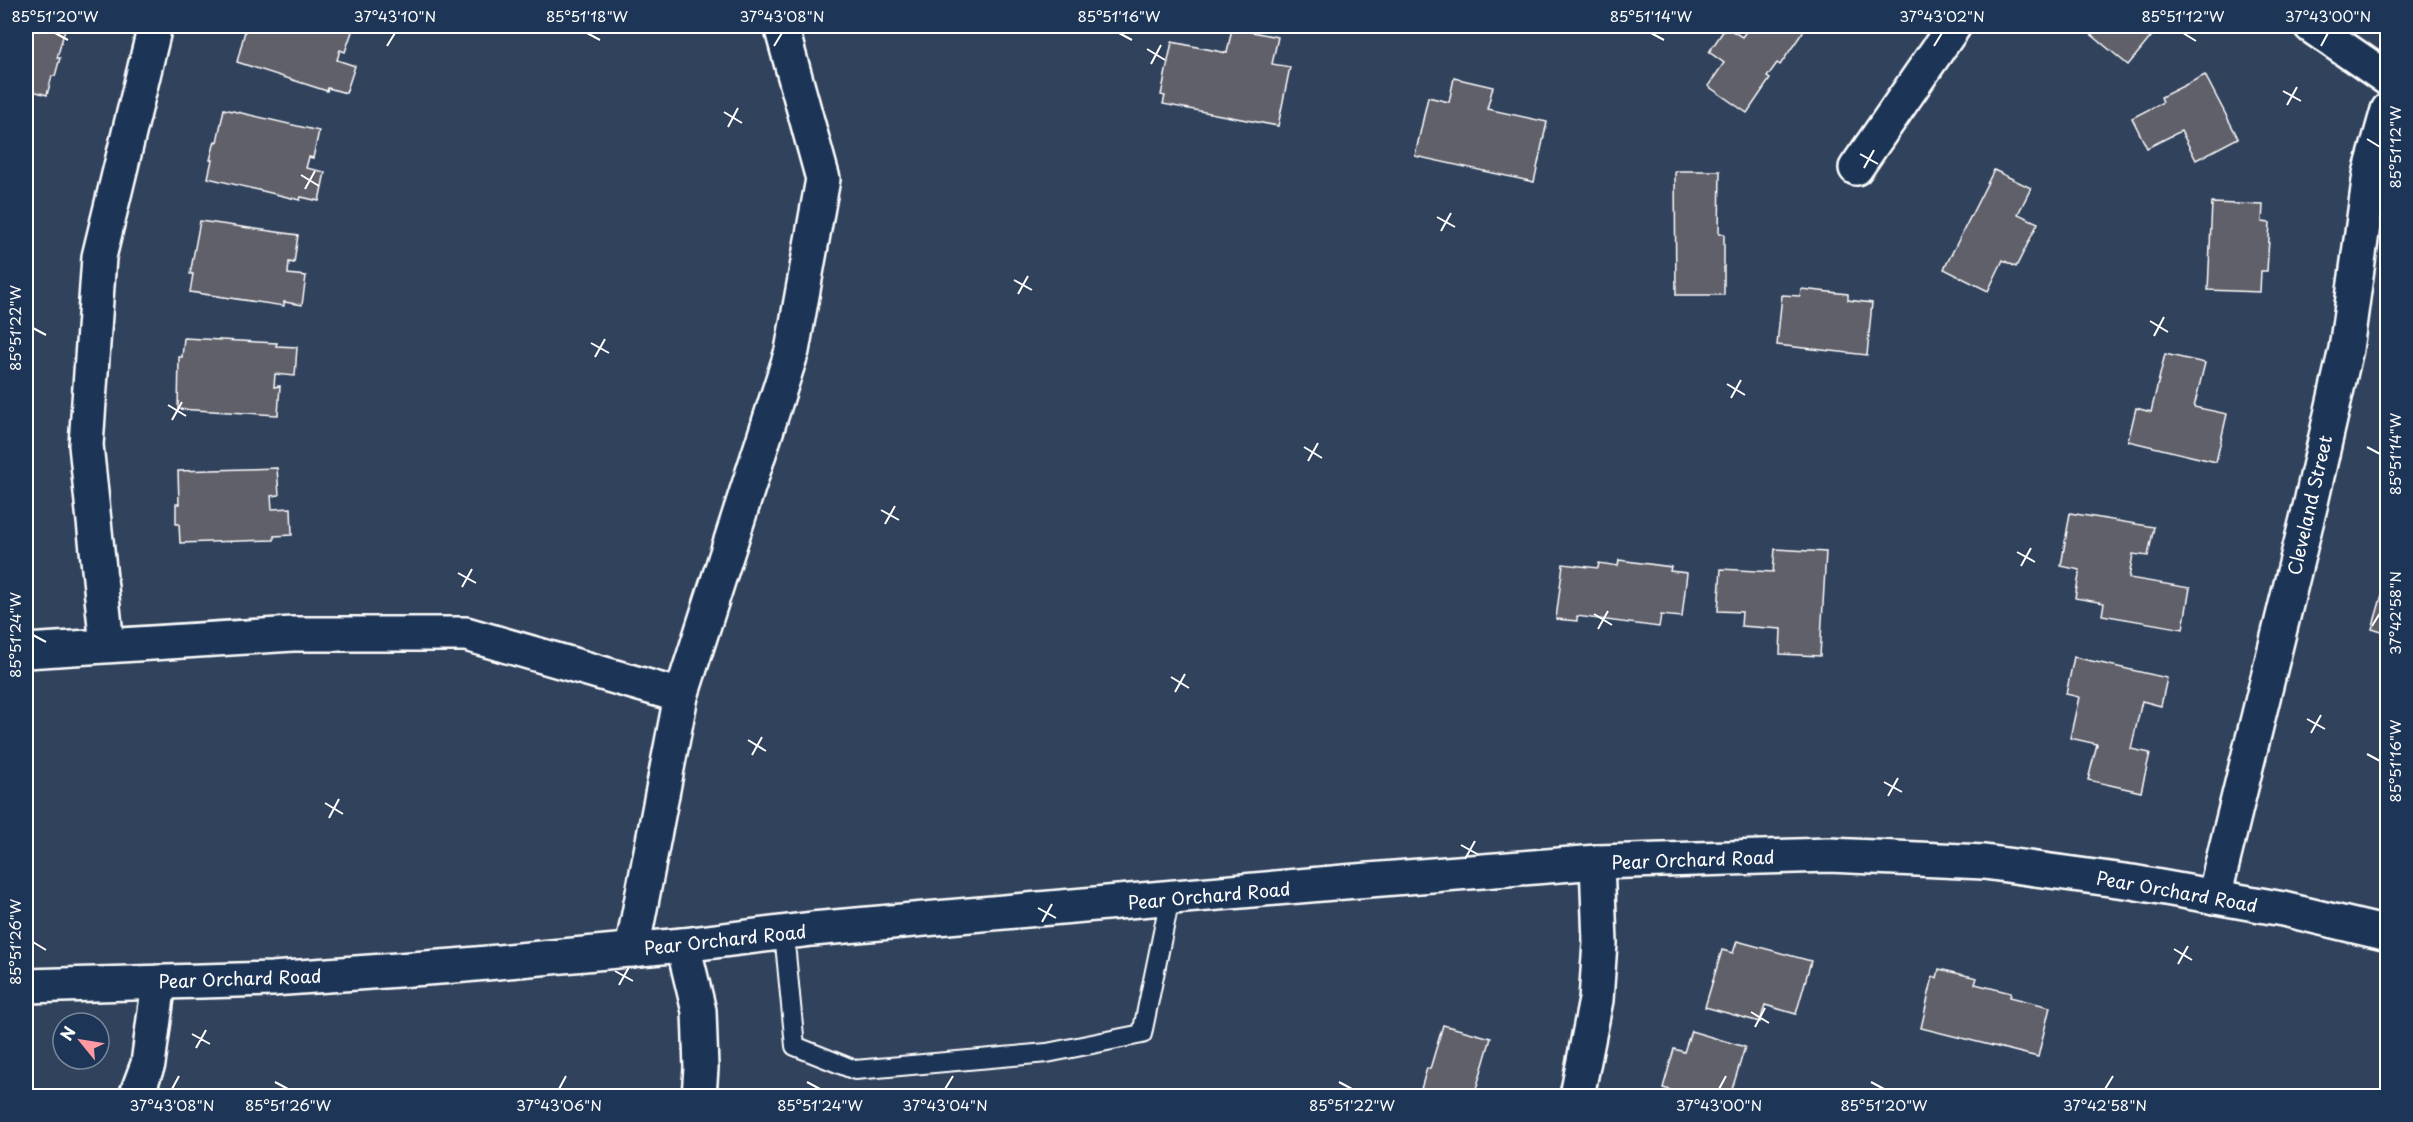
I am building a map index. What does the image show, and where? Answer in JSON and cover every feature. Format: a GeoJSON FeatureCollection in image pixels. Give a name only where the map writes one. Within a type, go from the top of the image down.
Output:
{"type":"FeatureCollection","features":[{"type":"Feature","properties":{"kind":"street"},"geometry":{"type":"LineString","coordinates":[[107,645],[86,445],[99,257],[155,26]]}},
{"type":"Feature","properties":{"kind":"street"},"geometry":{"type":"LineString","coordinates":[[632,950],[681,696],[792,351],[823,179],[780,26]]}},
{"type":"Feature","properties":{"kind":"street"},"geometry":{"type":"LineString","coordinates":[[1856,168],[1954,26]]}},
{"type":"Feature","properties":{"kind":"street"},"geometry":{"type":"LineString","coordinates":[[2311,26],[2388,79]]}},
{"type":"Feature","properties":{"kind":"street","name":"Cleveland Street"},"geometry":{"type":"LineString","coordinates":[[2214,897],[2307,519],[2346,349],[2370,174],[2388,111]]}},
{"type":"Feature","properties":{"kind":"street"},"geometry":{"type":"LineString","coordinates":[[26,651],[293,634],[466,634],[681,696]]}},
{"type":"Feature","properties":{"kind":"street","name":"Pear Orchard Road"},"geometry":{"type":"LineString","coordinates":[[26,986],[272,979],[632,950],[784,933],[1597,862],[1829,855],[1984,862],[2132,882],[2283,909],[2388,934]]}},
{"type":"Feature","properties":{"kind":"street"},"geometry":{"type":"LineString","coordinates":[[1577,1096],[1596,1000],[1600,943],[1597,862]]}},
{"type":"Feature","properties":{"kind":"street"},"geometry":{"type":"LineString","coordinates":[[683,945],[699,1011],[701,1068],[699,1096]]}},
{"type":"Feature","properties":{"kind":"street"},"geometry":{"type":"LineString","coordinates":[[136,1096],[148,1064],[159,982]]}},
{"type":"Feature","properties":{"kind":"lane"},"geometry":{"type":"LineString","coordinates":[[784,933],[795,1046],[855,1070],[1047,1053],[1142,1034],[1170,898]]}},
{"type":"Feature","properties":{"kind":"building"},"geometry":{"type":"Polygon","coordinates":[[[26,26],[66,26],[57,58],[60,58],[47,95],[26,89],[26,26]]]}},
{"type":"Feature","properties":{"kind":"building"},"geometry":{"type":"Polygon","coordinates":[[[354,26],[345,52],[340,50],[337,60],[355,66],[346,93],[328,88],[327,91],[237,62],[246,27],[354,26]]]}},
{"type":"Feature","properties":{"kind":"building"},"geometry":{"type":"Polygon","coordinates":[[[1750,26],[1807,26],[1780,65],[1777,63],[1767,77],[1770,79],[1747,113],[1708,86],[1724,63],[1709,52],[1726,27],[1742,37],[1750,26]]]}},
{"type":"Feature","properties":{"kind":"building"},"geometry":{"type":"Polygon","coordinates":[[[2081,26],[2160,26],[2128,65],[2081,26]]]}},
{"type":"Feature","properties":{"kind":"building"},"geometry":{"type":"Polygon","coordinates":[[[1232,28],[1278,37],[1272,64],[1290,67],[1278,126],[1163,104],[1165,96],[1161,95],[1172,42],[1227,53],[1232,28]]]}},
{"type":"Feature","properties":{"kind":"building"},"geometry":{"type":"Polygon","coordinates":[[[2205,75],[2238,138],[2196,160],[2181,131],[2147,148],[2132,118],[2163,102],[2161,97],[2205,75]]]}},
{"type":"Feature","properties":{"kind":"building"},"geometry":{"type":"Polygon","coordinates":[[[1454,78],[1493,87],[1487,109],[1547,122],[1534,182],[1415,156],[1428,97],[1449,102],[1454,78]]]}},
{"type":"Feature","properties":{"kind":"building"},"geometry":{"type":"Polygon","coordinates":[[[224,109],[319,131],[313,158],[309,157],[306,168],[325,172],[319,201],[301,197],[300,200],[208,178],[212,160],[210,160],[215,141],[217,142],[224,109]]]}},
{"type":"Feature","properties":{"kind":"building"},"geometry":{"type":"Polygon","coordinates":[[[1994,170],[2031,188],[2018,214],[2038,223],[2016,267],[2003,260],[1988,291],[1944,269],[1994,170]]]}},
{"type":"Feature","properties":{"kind":"building"},"geometry":{"type":"Polygon","coordinates":[[[1675,171],[1720,171],[1719,234],[1724,234],[1724,295],[1676,295],[1675,171]]]}},
{"type":"Feature","properties":{"kind":"building"},"geometry":{"type":"Polygon","coordinates":[[[2212,203],[2263,205],[2262,222],[2270,223],[2267,271],[2261,271],[2260,292],[2208,290],[2212,203]]]}},
{"type":"Feature","properties":{"kind":"building"},"geometry":{"type":"Polygon","coordinates":[[[200,221],[298,235],[294,263],[289,262],[288,274],[306,276],[302,305],[284,302],[284,306],[190,292],[193,274],[190,274],[200,221]]]}},
{"type":"Feature","properties":{"kind":"building"},"geometry":{"type":"Polygon","coordinates":[[[1801,289],[1848,294],[1848,300],[1872,303],[1867,355],[1777,345],[1782,295],[1800,296],[1801,289]]]}},
{"type":"Feature","properties":{"kind":"building"},"geometry":{"type":"Polygon","coordinates":[[[184,338],[277,343],[276,346],[297,347],[295,376],[275,374],[274,387],[280,386],[278,415],[178,409],[179,357],[182,357],[184,338]]]}},
{"type":"Feature","properties":{"kind":"building"},"geometry":{"type":"Polygon","coordinates":[[[2165,354],[2205,363],[2194,407],[2227,414],[2216,462],[2128,441],[2136,408],[2151,412],[2165,354]]]}},
{"type":"Feature","properties":{"kind":"building"},"geometry":{"type":"Polygon","coordinates":[[[277,468],[279,495],[271,496],[272,509],[291,508],[292,535],[274,536],[274,540],[180,543],[179,524],[176,524],[176,504],[179,504],[178,471],[277,468]]]}},
{"type":"Feature","properties":{"kind":"building"},"geometry":{"type":"Polygon","coordinates":[[[2070,513],[2154,527],[2148,556],[2133,554],[2129,578],[2190,588],[2183,629],[2102,615],[2104,603],[2075,598],[2080,570],[2061,566],[2070,513]]]}},
{"type":"Feature","properties":{"kind":"building"},"geometry":{"type":"Polygon","coordinates":[[[1775,549],[1826,552],[1820,656],[1780,654],[1781,629],[1741,626],[1742,612],[1718,611],[1721,569],[1773,572],[1775,549]]]}},
{"type":"Feature","properties":{"kind":"building"},"geometry":{"type":"Polygon","coordinates":[[[1619,560],[1671,567],[1670,571],[1687,573],[1682,617],[1661,615],[1659,627],[1577,616],[1577,621],[1556,619],[1563,564],[1598,568],[1599,563],[1618,566],[1619,560]]]}},
{"type":"Feature","properties":{"kind":"building"},"geometry":{"type":"Polygon","coordinates":[[[2383,591],[2388,592],[2388,634],[2372,629],[2383,591]]]}},
{"type":"Feature","properties":{"kind":"building"},"geometry":{"type":"Polygon","coordinates":[[[2388,652],[2388,680],[2380,678],[2388,652]]]}},
{"type":"Feature","properties":{"kind":"building"},"geometry":{"type":"Polygon","coordinates":[[[2074,657],[2167,678],[2161,706],[2142,701],[2131,749],[2150,753],[2141,792],[2088,780],[2097,744],[2070,738],[2079,697],[2066,694],[2074,657]]]}},
{"type":"Feature","properties":{"kind":"building"},"geometry":{"type":"Polygon","coordinates":[[[1737,941],[1811,961],[1796,1014],[1765,1005],[1760,1022],[1705,1007],[1722,950],[1733,953],[1737,941]]]}},
{"type":"Feature","properties":{"kind":"building"},"geometry":{"type":"Polygon","coordinates":[[[1939,969],[1977,978],[1975,984],[2011,993],[2010,997],[2050,1007],[2038,1057],[1921,1028],[1933,976],[1937,978],[1939,969]]]}},
{"type":"Feature","properties":{"kind":"building"},"geometry":{"type":"Polygon","coordinates":[[[1443,1025],[1491,1038],[1474,1096],[1419,1096],[1443,1025]]]}},
{"type":"Feature","properties":{"kind":"building"},"geometry":{"type":"Polygon","coordinates":[[[1691,1031],[1745,1047],[1730,1096],[1671,1096],[1673,1091],[1663,1088],[1674,1049],[1684,1052],[1691,1031]]]}}]}
